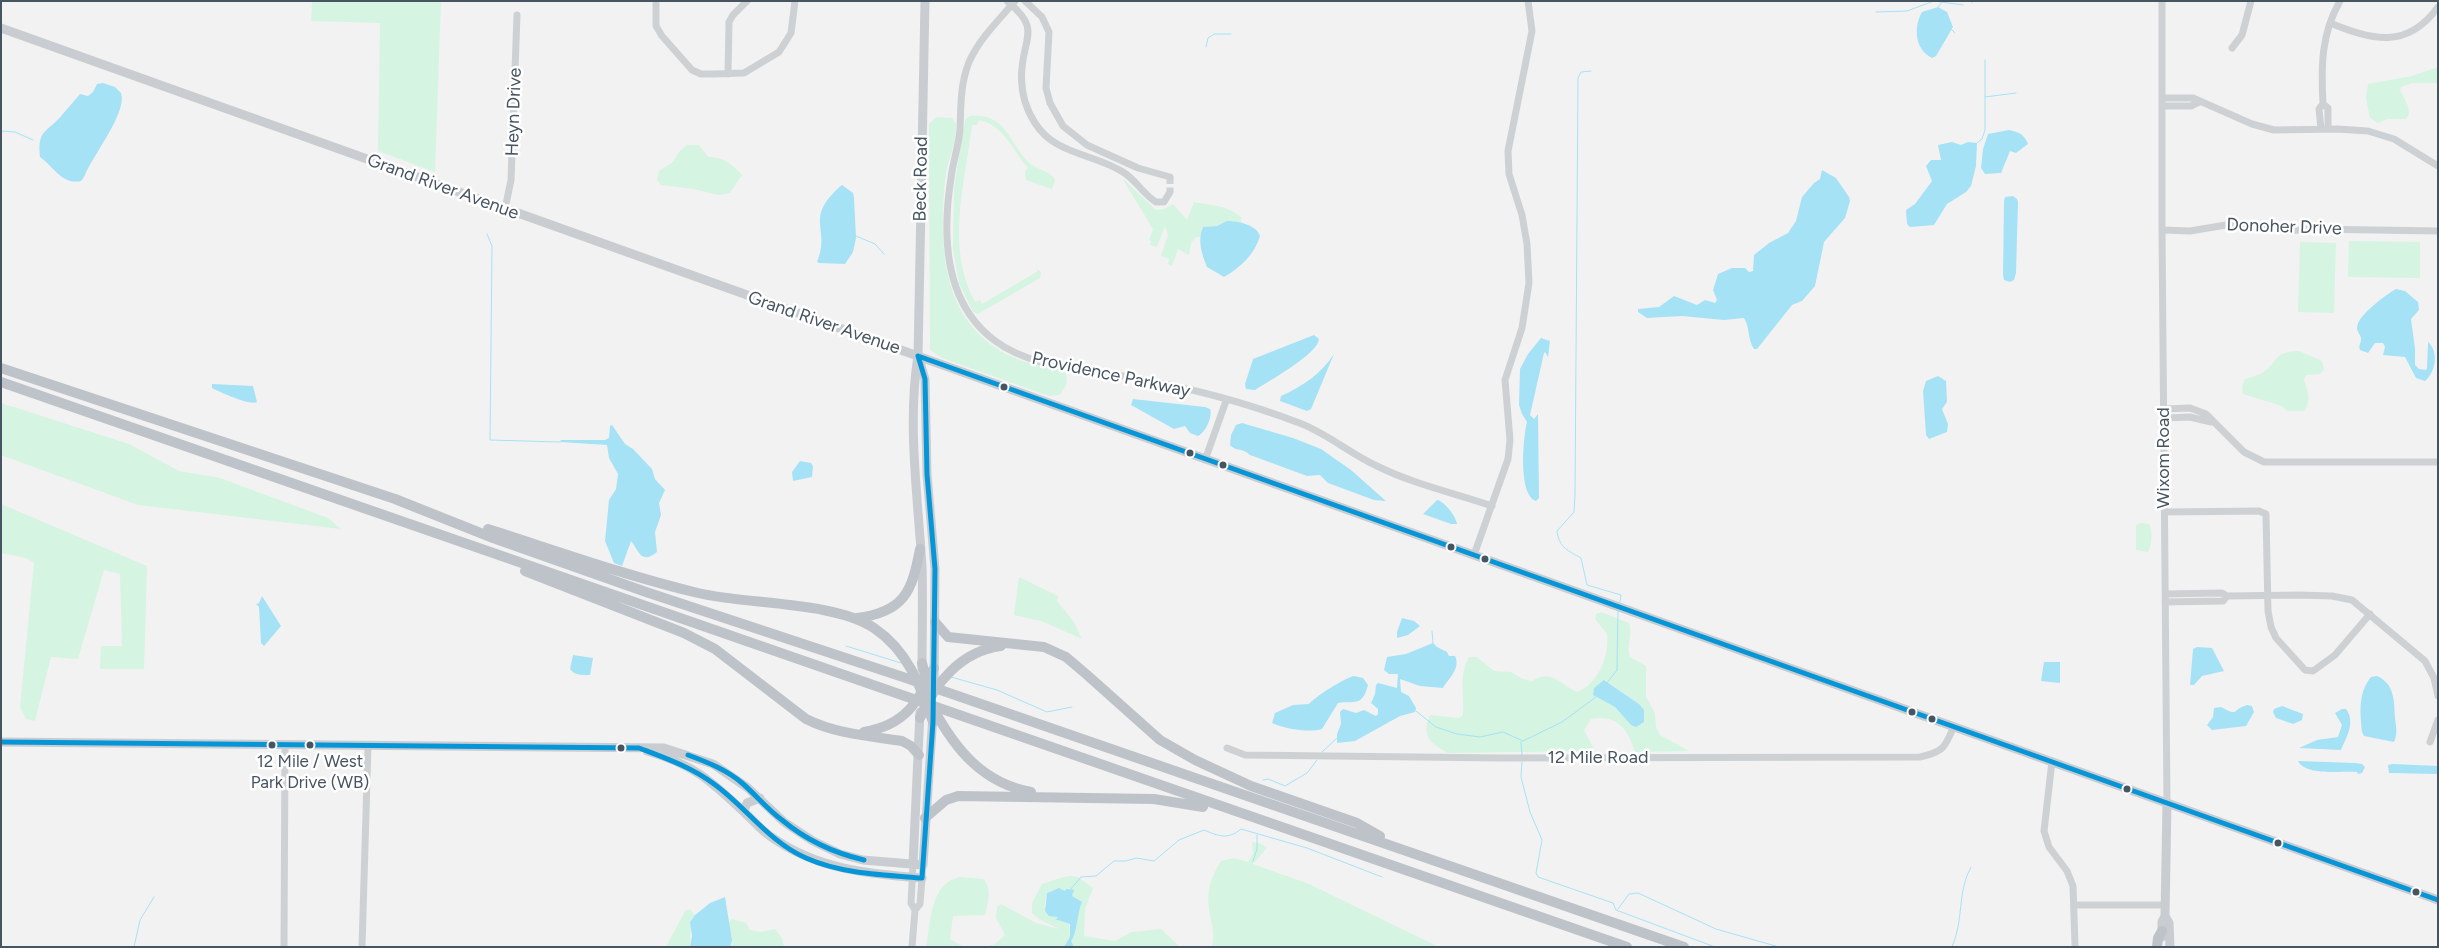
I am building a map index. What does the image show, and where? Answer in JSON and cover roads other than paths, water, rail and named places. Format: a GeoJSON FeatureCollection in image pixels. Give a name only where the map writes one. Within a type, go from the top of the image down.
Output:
{"type":"FeatureCollection","features":[{"type":"Feature","properties":{"kind":"highway"},"geometry":{"type":"LineString","coordinates":[[1,368],[395,499],[698,593],[746,602],[823,610],[857,618],[886,637],[906,658],[927,696],[937,724],[967,760],[984,773],[1005,785],[1024,791],[1062,796]]}},
{"type":"Feature","properties":{"kind":"highway"},"geometry":{"type":"LineString","coordinates":[[1,382],[1626,947]]}},
{"type":"Feature","properties":{"kind":"highway"},"geometry":{"type":"LineString","coordinates":[[395,499],[646,592],[903,677],[1684,947]]}},
{"type":"Feature","properties":{"kind":"highway"},"geometry":{"type":"LineString","coordinates":[[477,548],[501,562],[700,641],[730,659],[806,719],[822,727],[841,732],[902,741],[911,746],[919,755]]}},
{"type":"Feature","properties":{"kind":"highway"},"geometry":{"type":"LineString","coordinates":[[857,618],[879,614],[898,604],[914,579],[920,549]]}},
{"type":"Feature","properties":{"kind":"highway"},"geometry":{"type":"LineString","coordinates":[[934,622],[944,635],[954,638],[1022,644],[1044,648],[1066,657],[1160,740],[1195,760],[1251,786],[1357,823],[1402,849]]}},
{"type":"Feature","properties":{"kind":"highway"},"geometry":{"type":"LineString","coordinates":[[841,732],[860,733],[877,730],[906,714],[927,696],[949,672],[979,651],[998,646],[1022,644]]}},
{"type":"Feature","properties":{"kind":"highway"},"geometry":{"type":"LineString","coordinates":[[922,663],[927,696]]}},
{"type":"Feature","properties":{"kind":"highway"},"geometry":{"type":"LineString","coordinates":[[920,718],[934,668]]}},
{"type":"Feature","properties":{"kind":"highway"},"geometry":{"type":"LineString","coordinates":[[926,818],[946,800],[958,796],[1062,796],[1154,799],[1192,804],[1252,818]]}},
{"type":"Feature","properties":{"kind":"highway"},"geometry":{"type":"LineString","coordinates":[[2157,947],[2158,938],[2162,931]]}},
{"type":"Feature","properties":{"kind":"main road","name":"Beck Road"},"geometry":{"type":"LineString","coordinates":[[922,663],[915,378],[918,356],[925,1]]}},
{"type":"Feature","properties":{"kind":"main road","name":"Grand River Avenue"},"geometry":{"type":"LineString","coordinates":[[1,28],[2438,900]]}},
{"type":"Feature","properties":{"kind":"main road","name":"Beck Road"},"geometry":{"type":"LineString","coordinates":[[918,356],[925,379],[927,474],[935,569],[934,668]]}},
{"type":"Feature","properties":{"kind":"main road"},"geometry":{"type":"LineString","coordinates":[[913,864],[920,718]]}},
{"type":"Feature","properties":{"kind":"main road"},"geometry":{"type":"LineString","coordinates":[[1,742],[664,748],[713,764],[737,779],[760,798],[771,812],[784,822],[813,841],[840,854],[863,860],[923,865],[926,818],[937,724]]}},
{"type":"Feature","properties":{"kind":"main road"},"geometry":{"type":"LineString","coordinates":[[639,748],[686,764],[704,775],[769,836],[805,857],[853,872],[922,878]]}},
{"type":"Feature","properties":{"kind":"main road"},"geometry":{"type":"LineString","coordinates":[[704,775],[711,770],[713,764]]}},
{"type":"Feature","properties":{"kind":"main road"},"geometry":{"type":"LineString","coordinates":[[744,811],[747,803],[760,798]]}},
{"type":"Feature","properties":{"kind":"main road","name":"Wixom Road"},"geometry":{"type":"LineString","coordinates":[[2162,947],[2162,922],[2165,916],[2167,803]]}},
{"type":"Feature","properties":{"kind":"main road","name":"Wixom Road"},"geometry":{"type":"LineString","coordinates":[[2165,916],[2169,923],[2170,947]]}},
{"type":"Feature","properties":{"kind":"street"},"geometry":{"type":"LineString","coordinates":[[656,1],[658,30],[692,70],[701,74],[728,74],[749,71],[779,52],[791,33],[795,1]]}},
{"type":"Feature","properties":{"kind":"street"},"geometry":{"type":"LineString","coordinates":[[728,74],[729,22],[747,1]]}},
{"type":"Feature","properties":{"kind":"street"},"geometry":{"type":"LineString","coordinates":[[1025,1],[1042,17],[1049,32],[1046,88],[1053,111],[1063,126],[1087,145],[1138,168],[1170,177]]}},
{"type":"Feature","properties":{"kind":"street"},"geometry":{"type":"LineString","coordinates":[[1474,555],[1506,469],[1510,449],[1505,380],[1522,328],[1529,283],[1527,244],[1522,215],[1509,174],[1508,151],[1532,31],[1528,1]]}},
{"type":"Feature","properties":{"kind":"street","name":"Wixom Road"},"geometry":{"type":"LineString","coordinates":[[2162,1],[2167,803]]}},
{"type":"Feature","properties":{"kind":"street"},"geometry":{"type":"LineString","coordinates":[[2232,48],[2242,35],[2251,1]]}},
{"type":"Feature","properties":{"kind":"street"},"geometry":{"type":"LineString","coordinates":[[2324,129],[2320,109],[2323,104],[2322,53],[2330,23],[2340,1]]}},
{"type":"Feature","properties":{"kind":"street"},"geometry":{"type":"LineString","coordinates":[[1011,3],[1022,15],[1027,26],[1029,41],[1022,66],[1021,85],[1028,110],[1041,131],[1065,149],[1102,160],[1125,173],[1156,202],[1164,202],[1170,192]]}},
{"type":"Feature","properties":{"kind":"street","name":"Providence Parkway"},"geometry":{"type":"LineString","coordinates":[[1011,3],[974,52],[962,88],[960,129],[949,189],[948,241],[950,268],[960,300],[975,322],[991,338],[1023,356],[1161,384],[1226,400],[1302,424],[1389,471],[1492,506]]}},
{"type":"Feature","properties":{"kind":"street"},"geometry":{"type":"LineString","coordinates":[[2330,23],[2376,38],[2391,38],[2416,28],[2438,8]]}},
{"type":"Feature","properties":{"kind":"street","name":"Heyn Drive"},"geometry":{"type":"LineString","coordinates":[[505,209],[511,180],[517,15]]}},
{"type":"Feature","properties":{"kind":"street"},"geometry":{"type":"LineString","coordinates":[[2163,102],[2191,106],[2199,102],[2263,127],[2285,131],[2353,129],[2381,134],[2406,145],[2438,166]]}},
{"type":"Feature","properties":{"kind":"street","name":"Donoher Drive"},"geometry":{"type":"LineString","coordinates":[[2162,230],[2190,231],[2238,223],[2286,231],[2312,229],[2438,232]]}},
{"type":"Feature","properties":{"kind":"street"},"geometry":{"type":"LineString","coordinates":[[1205,460],[1226,400]]}},
{"type":"Feature","properties":{"kind":"street"},"geometry":{"type":"LineString","coordinates":[[2164,408],[2190,408],[2206,414],[2244,452],[2256,459],[2270,463],[2438,462]]}},
{"type":"Feature","properties":{"kind":"street"},"geometry":{"type":"LineString","coordinates":[[2190,408],[2190,417]]}},
{"type":"Feature","properties":{"kind":"street"},"geometry":{"type":"LineString","coordinates":[[2164,418],[2190,417],[2212,422]]}},
{"type":"Feature","properties":{"kind":"street"},"geometry":{"type":"LineString","coordinates":[[916,474],[927,474]]}},
{"type":"Feature","properties":{"kind":"street"},"geometry":{"type":"LineString","coordinates":[[2165,512],[2259,511],[2266,514],[2268,611],[2276,638],[2305,670],[2313,671],[2335,654],[2370,614]]}},
{"type":"Feature","properties":{"kind":"street"},"geometry":{"type":"LineString","coordinates":[[2165,594],[2222,601],[2227,596],[2268,595],[2332,596],[2352,600],[2425,661],[2434,678],[2438,696]]}},
{"type":"Feature","properties":{"kind":"street"},"geometry":{"type":"LineString","coordinates":[[2165,602],[2200,598]]}},
{"type":"Feature","properties":{"kind":"street"},"geometry":{"type":"LineString","coordinates":[[2430,742],[2438,720]]}},
{"type":"Feature","properties":{"kind":"street","name":"12 Mile Road"},"geometry":{"type":"LineString","coordinates":[[1227,748],[1245,755],[1501,758],[1920,757],[1939,753],[1948,742],[1954,726]]}},
{"type":"Feature","properties":{"kind":"street"},"geometry":{"type":"LineString","coordinates":[[284,947],[285,746]]}},
{"type":"Feature","properties":{"kind":"street"},"geometry":{"type":"LineString","coordinates":[[362,947],[368,746]]}},
{"type":"Feature","properties":{"kind":"street"},"geometry":{"type":"LineString","coordinates":[[2052,761],[2044,823],[2046,839],[2054,855],[2071,878],[2075,905],[2074,945]]}},
{"type":"Feature","properties":{"kind":"street"},"geometry":{"type":"LineString","coordinates":[[912,947],[915,910],[911,903],[913,864]]}},
{"type":"Feature","properties":{"kind":"street"},"geometry":{"type":"LineString","coordinates":[[915,910],[920,904],[923,865]]}},
{"type":"Feature","properties":{"kind":"street"},"geometry":{"type":"LineString","coordinates":[[2075,905],[2165,905]]}},
{"type":"Feature","properties":{"kind":"water"},"geometry":{"type":"Polygon","coordinates":[[[1938,7],[1947,12],[1953,27],[1936,56],[1932,58],[1922,50],[1919,44],[1917,24],[1922,12],[1938,7]]]}},
{"type":"Feature","properties":{"kind":"water"},"geometry":{"type":"Polygon","coordinates":[[[103,83],[115,87],[121,93],[122,101],[108,135],[84,177],[81,181],[74,182],[63,178],[40,157],[40,141],[44,132],[57,121],[80,94],[88,96],[93,92],[97,84],[103,83]]]}},
{"type":"Feature","properties":{"kind":"water"},"geometry":{"type":"Polygon","coordinates":[[[2009,130],[2021,134],[2028,144],[2016,153],[2010,151],[2001,173],[1985,174],[1981,168],[1983,149],[1988,134],[2009,130]]]}},
{"type":"Feature","properties":{"kind":"water"},"geometry":{"type":"Polygon","coordinates":[[[1952,142],[1961,145],[1968,142],[1977,143],[1976,166],[1971,186],[1966,192],[1947,204],[1934,225],[1910,227],[1907,224],[1906,210],[1915,204],[1932,181],[1926,166],[1931,160],[1941,160],[1938,145],[1952,142]]]}},
{"type":"Feature","properties":{"kind":"water"},"geometry":{"type":"Polygon","coordinates":[[[1822,170],[1836,178],[1849,197],[1850,201],[1845,218],[1824,242],[1815,286],[1802,301],[1792,305],[1757,349],[1754,349],[1752,345],[1744,318],[1724,320],[1682,316],[1647,318],[1638,312],[1638,309],[1659,307],[1674,296],[1697,305],[1705,300],[1715,303],[1717,300],[1713,290],[1718,274],[1732,268],[1745,268],[1749,272],[1753,271],[1754,255],[1769,243],[1788,233],[1796,221],[1802,197],[1820,179],[1822,170]]]}},
{"type":"Feature","properties":{"kind":"water"},"geometry":{"type":"Polygon","coordinates":[[[842,185],[853,193],[854,198],[856,238],[853,252],[845,264],[819,263],[817,262],[822,240],[820,215],[830,197],[842,185]]]}},
{"type":"Feature","properties":{"kind":"water"},"geometry":{"type":"Polygon","coordinates":[[[2013,196],[2018,202],[2016,273],[2014,280],[2010,282],[2004,280],[2003,275],[2004,201],[2005,197],[2013,196]]]}},
{"type":"Feature","properties":{"kind":"water"},"geometry":{"type":"Polygon","coordinates":[[[1227,221],[1251,226],[1260,236],[1255,249],[1246,260],[1224,277],[1207,267],[1200,237],[1203,227],[1217,226],[1227,221]]]}},
{"type":"Feature","properties":{"kind":"water"},"geometry":{"type":"Polygon","coordinates":[[[2396,289],[2405,291],[2418,302],[2419,310],[2411,319],[2415,365],[2419,369],[2426,370],[2428,342],[2434,351],[2434,367],[2425,381],[2416,378],[2405,357],[2383,355],[2385,347],[2383,343],[2375,343],[2368,353],[2360,350],[2359,347],[2361,339],[2357,329],[2358,323],[2373,306],[2396,289]]]}},
{"type":"Feature","properties":{"kind":"water"},"geometry":{"type":"Polygon","coordinates":[[[1314,335],[1319,339],[1311,352],[1255,390],[1246,389],[1245,384],[1253,359],[1314,335]]]}},
{"type":"Feature","properties":{"kind":"water"},"geometry":{"type":"Polygon","coordinates":[[[1541,338],[1550,341],[1548,357],[1544,353],[1530,415],[1534,419],[1538,414],[1539,498],[1536,501],[1530,497],[1524,478],[1523,452],[1527,422],[1519,405],[1520,369],[1528,354],[1541,338]]]}},
{"type":"Feature","properties":{"kind":"water"},"geometry":{"type":"Polygon","coordinates":[[[1334,354],[1311,409],[1307,411],[1280,401],[1281,396],[1304,384],[1317,373],[1334,354]]]}},
{"type":"Feature","properties":{"kind":"water"},"geometry":{"type":"Polygon","coordinates":[[[1938,376],[1946,381],[1947,402],[1942,409],[1948,424],[1947,432],[1929,439],[1926,435],[1923,391],[1926,381],[1938,376]]]}},
{"type":"Feature","properties":{"kind":"water"},"geometry":{"type":"Polygon","coordinates":[[[212,384],[253,386],[257,402],[248,402],[228,395],[212,388],[212,384]]]}},
{"type":"Feature","properties":{"kind":"water"},"geometry":{"type":"Polygon","coordinates":[[[1133,399],[1205,407],[1210,409],[1211,412],[1208,424],[1198,436],[1190,433],[1185,426],[1174,429],[1131,405],[1133,399]]]}},
{"type":"Feature","properties":{"kind":"water"},"geometry":{"type":"Polygon","coordinates":[[[1242,423],[1293,438],[1321,449],[1351,470],[1386,501],[1374,500],[1328,483],[1320,475],[1307,476],[1235,448],[1230,445],[1231,435],[1236,425],[1242,423]]]}},
{"type":"Feature","properties":{"kind":"water"},"geometry":{"type":"Polygon","coordinates":[[[612,425],[625,444],[633,449],[652,469],[655,479],[665,490],[659,503],[661,515],[655,532],[657,552],[652,556],[644,557],[631,541],[622,566],[614,563],[605,541],[609,500],[616,489],[618,474],[609,458],[607,445],[560,442],[561,440],[605,440],[609,438],[610,426],[612,425]]]}},
{"type":"Feature","properties":{"kind":"water"},"geometry":{"type":"Polygon","coordinates":[[[800,461],[811,463],[813,466],[812,477],[793,481],[792,472],[800,461]]]}},
{"type":"Feature","properties":{"kind":"water"},"geometry":{"type":"Polygon","coordinates":[[[1437,500],[1449,509],[1457,524],[1451,524],[1423,514],[1437,500]]]}},
{"type":"Feature","properties":{"kind":"water"},"geometry":{"type":"Polygon","coordinates":[[[262,596],[281,626],[264,646],[261,643],[259,607],[256,604],[259,603],[262,596]]]}},
{"type":"Feature","properties":{"kind":"water"},"geometry":{"type":"Polygon","coordinates":[[[1402,618],[1414,621],[1420,626],[1408,635],[1397,638],[1397,632],[1402,618]]]}},
{"type":"Feature","properties":{"kind":"water"},"geometry":{"type":"Polygon","coordinates":[[[1433,643],[1447,652],[1449,656],[1455,656],[1456,660],[1454,673],[1443,688],[1420,686],[1400,679],[1401,692],[1409,696],[1416,708],[1415,712],[1400,716],[1355,741],[1337,743],[1337,734],[1341,724],[1340,712],[1343,709],[1356,713],[1364,710],[1376,716],[1378,709],[1371,703],[1376,685],[1378,683],[1397,688],[1398,674],[1389,674],[1384,670],[1387,657],[1406,654],[1433,643]]]}},
{"type":"Feature","properties":{"kind":"water"},"geometry":{"type":"Polygon","coordinates":[[[2197,647],[2212,648],[2224,671],[2202,676],[2194,685],[2190,685],[2193,649],[2197,647]]]}},
{"type":"Feature","properties":{"kind":"water"},"geometry":{"type":"Polygon","coordinates":[[[573,655],[593,658],[590,675],[577,674],[570,669],[573,655]]]}},
{"type":"Feature","properties":{"kind":"water"},"geometry":{"type":"Polygon","coordinates":[[[2044,662],[2060,662],[2060,683],[2041,681],[2044,662]]]}},
{"type":"Feature","properties":{"kind":"water"},"geometry":{"type":"Polygon","coordinates":[[[1354,676],[1363,678],[1368,685],[1363,697],[1357,701],[1338,703],[1322,729],[1311,731],[1297,730],[1272,723],[1275,713],[1293,705],[1309,704],[1330,688],[1354,676]]]}},
{"type":"Feature","properties":{"kind":"water"},"geometry":{"type":"Polygon","coordinates":[[[2377,676],[2383,679],[2392,694],[2396,730],[2394,742],[2364,736],[2362,732],[2362,696],[2371,677],[2377,676]]]}},
{"type":"Feature","properties":{"kind":"water"},"geometry":{"type":"Polygon","coordinates":[[[1604,680],[1639,704],[1644,710],[1644,722],[1636,727],[1631,725],[1615,707],[1593,695],[1594,688],[1604,680]]]}},
{"type":"Feature","properties":{"kind":"water"},"geometry":{"type":"Polygon","coordinates":[[[2247,705],[2252,706],[2254,712],[2246,726],[2212,730],[2207,725],[2213,717],[2214,708],[2221,707],[2230,712],[2235,712],[2247,705]]]}},
{"type":"Feature","properties":{"kind":"water"},"geometry":{"type":"Polygon","coordinates":[[[2282,706],[2303,714],[2302,720],[2293,724],[2276,718],[2273,712],[2274,709],[2282,706]]]}},
{"type":"Feature","properties":{"kind":"water"},"geometry":{"type":"Polygon","coordinates":[[[2346,709],[2349,714],[2350,725],[2341,750],[2299,748],[2317,740],[2338,737],[2342,725],[2335,713],[2346,709]]]}},
{"type":"Feature","properties":{"kind":"water"},"geometry":{"type":"Polygon","coordinates":[[[2298,761],[2355,763],[2362,764],[2365,767],[2362,773],[2358,774],[2357,772],[2324,772],[2308,769],[2298,761]]]}},
{"type":"Feature","properties":{"kind":"water"},"geometry":{"type":"Polygon","coordinates":[[[2388,765],[2438,766],[2438,774],[2389,773],[2388,765]]]}},
{"type":"Feature","properties":{"kind":"water"},"geometry":{"type":"Polygon","coordinates":[[[1059,888],[1065,891],[1066,889],[1074,890],[1072,896],[1082,902],[1075,934],[1071,941],[1074,947],[1064,947],[1070,937],[1070,924],[1055,919],[1057,917],[1049,916],[1045,911],[1047,893],[1059,888]]]}},
{"type":"Feature","properties":{"kind":"water"},"geometry":{"type":"Polygon","coordinates":[[[725,897],[732,940],[730,947],[690,947],[692,936],[690,922],[695,915],[710,903],[725,897]]]}},
{"type":"Feature","properties":{"kind":"waterway"},"geometry":{"type":"LineString","coordinates":[[1876,12],[1907,11],[1934,1],[1963,5]]}},
{"type":"Feature","properties":{"kind":"waterway"},"geometry":{"type":"LineString","coordinates":[[1938,7],[1942,2]]}},
{"type":"Feature","properties":{"kind":"waterway"},"geometry":{"type":"LineString","coordinates":[[1951,29],[1955,33]]}},
{"type":"Feature","properties":{"kind":"waterway"},"geometry":{"type":"LineString","coordinates":[[1206,47],[1208,38],[1214,34],[1231,34]]}},
{"type":"Feature","properties":{"kind":"waterway"},"geometry":{"type":"LineString","coordinates":[[1977,143],[1982,139],[1985,130],[1985,60]]}},
{"type":"Feature","properties":{"kind":"waterway"},"geometry":{"type":"LineString","coordinates":[[1591,71],[1581,72],[1578,78],[1574,512],[1557,531],[1562,545],[1581,558],[1587,585],[1621,595],[1620,602]]}},
{"type":"Feature","properties":{"kind":"waterway"},"geometry":{"type":"LineString","coordinates":[[1985,97],[2016,93]]}},
{"type":"Feature","properties":{"kind":"waterway"},"geometry":{"type":"LineString","coordinates":[[1,131],[15,132],[33,140]]}},
{"type":"Feature","properties":{"kind":"waterway"},"geometry":{"type":"LineString","coordinates":[[487,234],[492,246],[490,440],[560,442]]}},
{"type":"Feature","properties":{"kind":"waterway"},"geometry":{"type":"LineString","coordinates":[[856,236],[875,244],[884,254]]}},
{"type":"Feature","properties":{"kind":"waterway"},"geometry":{"type":"LineString","coordinates":[[1607,683],[1617,670],[1618,611]]}},
{"type":"Feature","properties":{"kind":"waterway"},"geometry":{"type":"LineString","coordinates":[[1432,631],[1433,643]]}},
{"type":"Feature","properties":{"kind":"waterway"},"geometry":{"type":"LineString","coordinates":[[846,646],[901,663]]}},
{"type":"Feature","properties":{"kind":"waterway"},"geometry":{"type":"LineString","coordinates":[[951,677],[997,690],[1047,712],[1072,707]]}},
{"type":"Feature","properties":{"kind":"waterway"},"geometry":{"type":"LineString","coordinates":[[1416,711],[1436,727],[1457,734],[1480,737],[1503,732],[1523,741],[1562,722],[1596,697]]}},
{"type":"Feature","properties":{"kind":"waterway"},"geometry":{"type":"LineString","coordinates":[[1322,752],[1337,738]]}},
{"type":"Feature","properties":{"kind":"waterway"},"geometry":{"type":"LineString","coordinates":[[1521,742],[1522,755]]}},
{"type":"Feature","properties":{"kind":"waterway"},"geometry":{"type":"LineString","coordinates":[[1263,780],[1268,779],[1285,786],[1307,773],[1317,760]]}},
{"type":"Feature","properties":{"kind":"waterway"},"geometry":{"type":"LineString","coordinates":[[1522,762],[1521,777],[1530,812],[1542,840],[1536,873],[1538,877],[1613,903],[1616,910],[1715,947]]}},
{"type":"Feature","properties":{"kind":"waterway"},"geometry":{"type":"LineString","coordinates":[[1070,890],[1081,877],[1096,876],[1114,861],[1126,861],[1136,858],[1154,861],[1179,840],[1204,830],[1227,836],[1241,829],[1307,848],[1382,877]]}},
{"type":"Feature","properties":{"kind":"waterway"},"geometry":{"type":"LineString","coordinates":[[1253,861],[1257,849],[1257,835]]}},
{"type":"Feature","properties":{"kind":"waterway"},"geometry":{"type":"LineString","coordinates":[[1952,947],[1958,927],[1964,886],[1971,867]]}},
{"type":"Feature","properties":{"kind":"waterway"},"geometry":{"type":"LineString","coordinates":[[1618,909],[1629,894],[1638,893],[1716,929],[1779,947]]}},
{"type":"Feature","properties":{"kind":"waterway"},"geometry":{"type":"LineString","coordinates":[[134,947],[140,920],[154,897]]}},
{"type":"Feature","properties":{"kind":"tunnel"},"geometry":{"type":"LineString","coordinates":[[1170,177],[1170,192]]}},
{"type":"Feature","properties":{"kind":"place","name":"12 Mile / West Park Drive (WB)"},"geometry":{"type":"Point","coordinates":[310,745]}}]}
